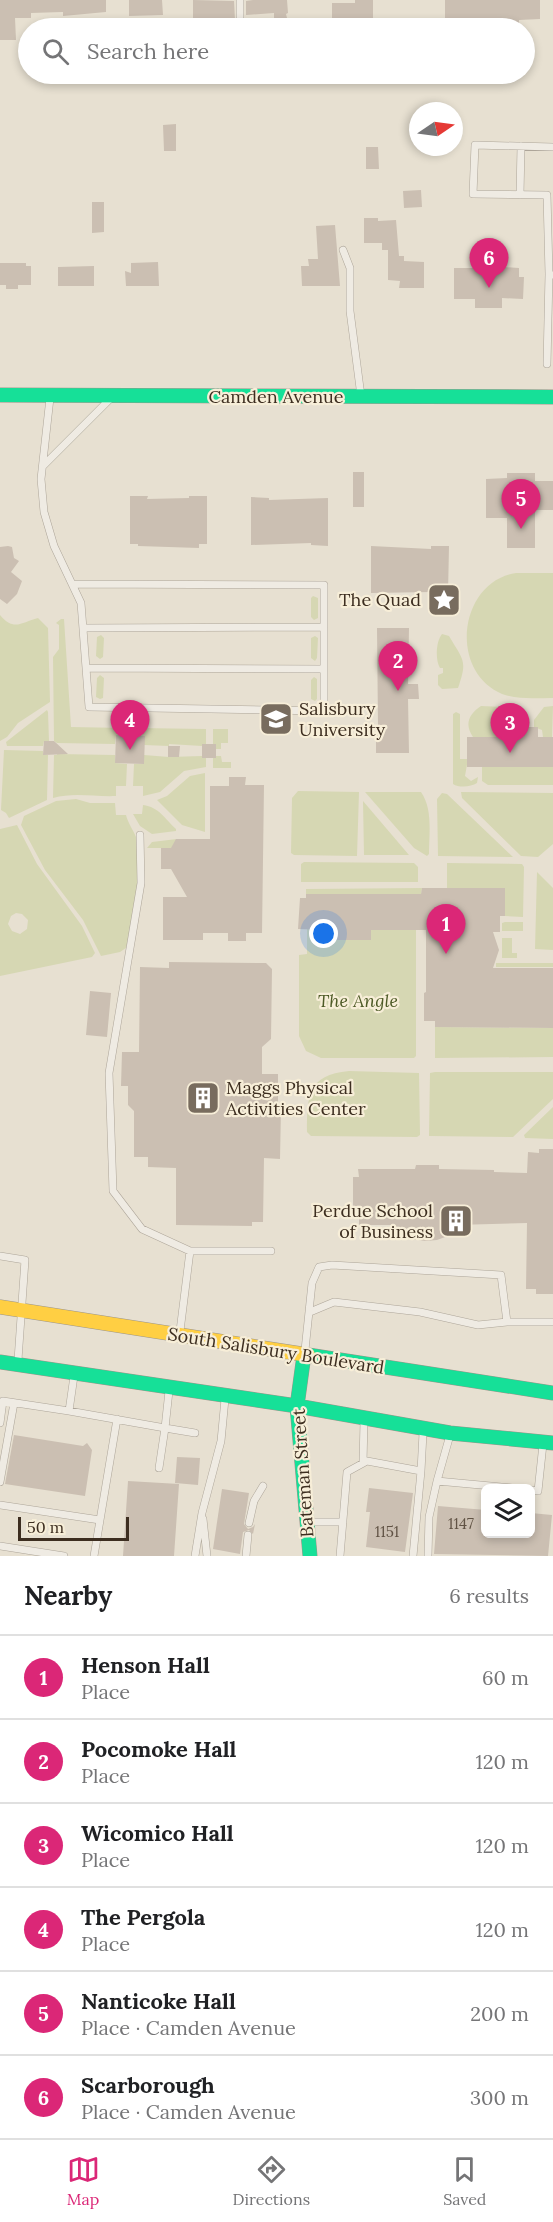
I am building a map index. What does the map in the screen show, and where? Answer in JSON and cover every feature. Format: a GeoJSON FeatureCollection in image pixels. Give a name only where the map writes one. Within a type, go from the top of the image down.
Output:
{"type":"FeatureCollection","features":[{"type":"Feature","properties":{"kind":"main road","name":"Camden Avenue"},"geometry":{"type":"LineString","coordinates":[[0,395],[553,397]]}},
{"type":"Feature","properties":{"kind":"main road","name":"South Salisbury Boulevard"},"geometry":{"type":"LineString","coordinates":[[0,1307],[553,1393]]}},
{"type":"Feature","properties":{"kind":"main road","name":"Bateman Street"},"geometry":{"type":"LineString","coordinates":[[304,1355],[297,1406],[310,1556]]}},
{"type":"Feature","properties":{"kind":"main road"},"geometry":{"type":"LineString","coordinates":[[0,1362],[297,1406],[450,1433],[548,1442]]}},
{"type":"Feature","properties":{"kind":"lane"},"geometry":{"type":"LineString","coordinates":[[240,0],[240,17]]}},
{"type":"Feature","properties":{"kind":"lane"},"geometry":{"type":"LineString","coordinates":[[547,364],[551,275],[550,195],[473,194],[475,145],[553,147]]}},
{"type":"Feature","properties":{"kind":"lane"},"geometry":{"type":"LineString","coordinates":[[520,146],[520,195]]}},
{"type":"Feature","properties":{"kind":"lane"},"geometry":{"type":"LineString","coordinates":[[343,250],[350,268],[350,311],[361,397]]}},
{"type":"Feature","properties":{"kind":"lane"},"geometry":{"type":"LineString","coordinates":[[50,396],[41,478],[45,512],[54,546],[81,603],[89,707],[324,711],[324,585],[73,584]]}},
{"type":"Feature","properties":{"kind":"lane"},"geometry":{"type":"LineString","coordinates":[[43,466],[112,396]]}},
{"type":"Feature","properties":{"kind":"lane"},"geometry":{"type":"LineString","coordinates":[[83,628],[324,627]]}},
{"type":"Feature","properties":{"kind":"lane"},"geometry":{"type":"LineString","coordinates":[[86,668],[324,669]]}},
{"type":"Feature","properties":{"kind":"lane"},"geometry":{"type":"LineString","coordinates":[[140,835],[141,883],[110,1073],[113,1191],[142,1229],[190,1251],[271,1251]]}},
{"type":"Feature","properties":{"kind":"lane"},"geometry":{"type":"LineString","coordinates":[[180,1336],[190,1251]]}},
{"type":"Feature","properties":{"kind":"lane"},"geometry":{"type":"LineString","coordinates":[[0,1256],[25,1260],[18,1364]]}},
{"type":"Feature","properties":{"kind":"lane"},"geometry":{"type":"LineString","coordinates":[[304,1355],[312,1283],[319,1267],[332,1265],[424,1269],[501,1275],[507,1322]]}},
{"type":"Feature","properties":{"kind":"lane"},"geometry":{"type":"LineString","coordinates":[[310,1312],[334,1302],[420,1312],[478,1325],[507,1322],[553,1322]]}},
{"type":"Feature","properties":{"kind":"lane"},"geometry":{"type":"LineString","coordinates":[[69,1411],[75,1373]]}},
{"type":"Feature","properties":{"kind":"lane"},"geometry":{"type":"LineString","coordinates":[[159,1468],[169,1388]]}},
{"type":"Feature","properties":{"kind":"lane"},"geometry":{"type":"LineString","coordinates":[[195,1556],[202,1513],[221,1441],[226,1396]]}},
{"type":"Feature","properties":{"kind":"lane"},"geometry":{"type":"LineString","coordinates":[[0,1423],[3,1401],[195,1433]]}},
{"type":"Feature","properties":{"kind":"lane"},"geometry":{"type":"LineString","coordinates":[[0,1482],[14,1403]]}},
{"type":"Feature","properties":{"kind":"lane"},"geometry":{"type":"LineString","coordinates":[[363,1463],[364,1418]]}},
{"type":"Feature","properties":{"kind":"lane"},"geometry":{"type":"LineString","coordinates":[[94,1556],[117,1419]]}},
{"type":"Feature","properties":{"kind":"lane"},"geometry":{"type":"LineString","coordinates":[[413,1556],[422,1471],[423,1428]]}},
{"type":"Feature","properties":{"kind":"lane"},"geometry":{"type":"LineString","coordinates":[[428,1556],[429,1517],[450,1433]]}},
{"type":"Feature","properties":{"kind":"lane"},"geometry":{"type":"LineString","coordinates":[[535,1491],[538,1491],[548,1442]]}},
{"type":"Feature","properties":{"kind":"lane"},"geometry":{"type":"LineString","coordinates":[[340,1556],[347,1472],[367,1461],[422,1471]]}},
{"type":"Feature","properties":{"kind":"lane"},"geometry":{"type":"LineString","coordinates":[[437,1481],[481,1485]]}},
{"type":"Feature","properties":{"kind":"lane"},"geometry":{"type":"LineString","coordinates":[[249,1523],[254,1501],[263,1486]]}},
{"type":"Feature","properties":{"kind":"lane"},"geometry":{"type":"LineString","coordinates":[[0,1505],[100,1520]]}},
{"type":"Feature","properties":{"kind":"lane"},"geometry":{"type":"LineString","coordinates":[[202,1513],[207,1556]]}},
{"type":"Feature","properties":{"kind":"lane"},"geometry":{"type":"LineString","coordinates":[[307,1521],[343,1522]]}},
{"type":"Feature","properties":{"kind":"lane"},"geometry":{"type":"LineString","coordinates":[[246,1556],[248,1535]]}},
{"type":"Feature","properties":{"kind":"lane"},"geometry":{"type":"LineString","coordinates":[[0,1546],[64,1556]]}},
{"type":"Feature","properties":{"kind":"green space"},"geometry":{"type":"Polygon","coordinates":[[[516,573],[553,573],[553,698],[521,698],[502,694],[485,682],[473,666],[467,647],[467,628],[472,608],[482,592],[497,580],[516,573]]]}},
{"type":"Feature","properties":{"kind":"green space"},"geometry":{"type":"Polygon","coordinates":[[[313,596],[318,598],[318,618],[314,620],[311,617],[311,598],[313,596]]]}},
{"type":"Feature","properties":{"kind":"green space"},"geometry":{"type":"Polygon","coordinates":[[[0,615],[14,624],[38,618],[48,628],[50,702],[18,723],[7,737],[0,741],[0,615]]]}},
{"type":"Feature","properties":{"kind":"green space"},"geometry":{"type":"Polygon","coordinates":[[[64,619],[71,727],[124,728],[128,735],[116,735],[115,744],[57,743],[54,741],[53,657],[59,649],[59,625],[56,623],[64,619]]]}},
{"type":"Feature","properties":{"kind":"green space"},"geometry":{"type":"Polygon","coordinates":[[[442,634],[449,636],[462,660],[463,671],[458,688],[442,689],[438,685],[438,675],[443,673],[443,668],[438,665],[437,646],[442,634]]]}},
{"type":"Feature","properties":{"kind":"green space"},"geometry":{"type":"Polygon","coordinates":[[[101,635],[104,638],[103,657],[100,659],[96,656],[97,637],[101,635]]]}},
{"type":"Feature","properties":{"kind":"green space"},"geometry":{"type":"Polygon","coordinates":[[[315,636],[318,638],[315,661],[311,658],[311,638],[315,636]]]}},
{"type":"Feature","properties":{"kind":"green space"},"geometry":{"type":"Polygon","coordinates":[[[100,675],[104,678],[103,698],[100,699],[96,697],[97,678],[100,675]]]}},
{"type":"Feature","properties":{"kind":"green space"},"geometry":{"type":"Polygon","coordinates":[[[314,677],[317,679],[317,699],[315,701],[311,699],[311,680],[314,677]]]}},
{"type":"Feature","properties":{"kind":"green space"},"geometry":{"type":"Polygon","coordinates":[[[481,706],[504,707],[505,737],[473,737],[468,724],[469,720],[473,712],[481,706]]]}},
{"type":"Feature","properties":{"kind":"green space"},"geometry":{"type":"Polygon","coordinates":[[[506,706],[516,706],[526,720],[524,737],[507,737],[506,706]]]}},
{"type":"Feature","properties":{"kind":"green space"},"geometry":{"type":"Polygon","coordinates":[[[553,706],[552,737],[543,737],[542,730],[534,727],[534,720],[544,707],[553,706]]]}},
{"type":"Feature","properties":{"kind":"green space"},"geometry":{"type":"Polygon","coordinates":[[[47,710],[49,741],[44,741],[43,746],[7,746],[6,742],[47,710]]]}},
{"type":"Feature","properties":{"kind":"green space"},"geometry":{"type":"Polygon","coordinates":[[[456,712],[460,714],[460,759],[468,759],[465,776],[471,781],[478,777],[477,783],[468,786],[453,784],[453,714],[456,712]]]}},
{"type":"Feature","properties":{"kind":"green space"},"geometry":{"type":"Polygon","coordinates":[[[138,728],[206,729],[206,744],[202,746],[144,745],[144,736],[135,735],[138,728]]]}},
{"type":"Feature","properties":{"kind":"green space"},"geometry":{"type":"Polygon","coordinates":[[[213,729],[228,729],[228,743],[221,743],[221,749],[216,749],[213,744],[213,729]]]}},
{"type":"Feature","properties":{"kind":"green space"},"geometry":{"type":"Polygon","coordinates":[[[4,750],[43,751],[43,755],[48,755],[47,800],[9,818],[1,810],[4,750]]]}},
{"type":"Feature","properties":{"kind":"green space"},"geometry":{"type":"Polygon","coordinates":[[[54,755],[115,755],[115,763],[127,764],[126,786],[116,786],[116,796],[76,795],[53,798],[54,755]]]}},
{"type":"Feature","properties":{"kind":"green space"},"geometry":{"type":"Polygon","coordinates":[[[144,755],[202,756],[206,758],[206,767],[184,771],[160,792],[143,796],[143,786],[133,786],[134,764],[144,764],[144,755]]]}},
{"type":"Feature","properties":{"kind":"green space"},"geometry":{"type":"Polygon","coordinates":[[[221,756],[222,762],[231,762],[231,768],[213,768],[213,758],[221,756]]]}},
{"type":"Feature","properties":{"kind":"green space"},"geometry":{"type":"Polygon","coordinates":[[[482,767],[553,767],[553,785],[488,785],[482,781],[482,767]]]}},
{"type":"Feature","properties":{"kind":"green space"},"geometry":{"type":"Polygon","coordinates":[[[205,773],[205,832],[182,825],[157,800],[167,796],[190,776],[205,773]]]}},
{"type":"Feature","properties":{"kind":"green space"},"geometry":{"type":"Polygon","coordinates":[[[298,791],[359,792],[357,856],[294,855],[291,853],[292,798],[298,791]]]}},
{"type":"Feature","properties":{"kind":"green space"},"geometry":{"type":"Polygon","coordinates":[[[365,792],[421,792],[429,814],[429,854],[427,856],[414,848],[365,792]]]}},
{"type":"Feature","properties":{"kind":"green space"},"geometry":{"type":"Polygon","coordinates":[[[461,792],[553,793],[553,844],[538,857],[521,856],[462,798],[461,792]]]}},
{"type":"Feature","properties":{"kind":"green space"},"geometry":{"type":"Polygon","coordinates":[[[442,793],[447,794],[513,857],[438,856],[437,799],[442,793]]]}},
{"type":"Feature","properties":{"kind":"green space"},"geometry":{"type":"Polygon","coordinates":[[[76,799],[90,803],[115,803],[116,815],[126,815],[137,840],[140,867],[138,895],[126,948],[120,952],[101,956],[83,920],[45,870],[21,825],[24,816],[56,801],[76,799]]]}},
{"type":"Feature","properties":{"kind":"green space"},"geometry":{"type":"Polygon","coordinates":[[[363,801],[409,855],[364,855],[363,801]]]}},
{"type":"Feature","properties":{"kind":"green space"},"geometry":{"type":"Polygon","coordinates":[[[143,805],[158,811],[176,831],[152,834],[140,826],[133,814],[142,814],[143,805]]]}},
{"type":"Feature","properties":{"kind":"green space"},"geometry":{"type":"Polygon","coordinates":[[[17,825],[37,864],[82,926],[95,953],[92,957],[0,976],[0,829],[17,825]],[[16,913],[11,916],[8,924],[12,931],[20,934],[27,929],[28,920],[22,914],[16,913]]]}},
{"type":"Feature","properties":{"kind":"green space"},"geometry":{"type":"Polygon","coordinates":[[[177,839],[172,848],[147,848],[152,842],[177,839]]]}},
{"type":"Feature","properties":{"kind":"green space"},"geometry":{"type":"Polygon","coordinates":[[[304,862],[414,863],[418,867],[418,882],[301,882],[301,864],[304,862]]]}},
{"type":"Feature","properties":{"kind":"green space"},"geometry":{"type":"Polygon","coordinates":[[[447,863],[522,864],[524,867],[523,917],[505,916],[505,888],[447,888],[447,863]]]}},
{"type":"Feature","properties":{"kind":"green space"},"geometry":{"type":"Polygon","coordinates":[[[537,872],[553,888],[553,950],[535,949],[537,872]]]}},
{"type":"Feature","properties":{"kind":"green space"},"geometry":{"type":"Polygon","coordinates":[[[422,888],[421,894],[306,894],[306,889],[422,888]]]}},
{"type":"Feature","properties":{"kind":"green space"},"geometry":{"type":"Polygon","coordinates":[[[523,922],[523,931],[502,931],[502,923],[523,922]]]}},
{"type":"Feature","properties":{"kind":"green space","name":"The Angle"},"geometry":{"type":"Polygon","coordinates":[[[307,929],[328,930],[328,940],[370,940],[371,930],[416,930],[416,1056],[414,1058],[321,1058],[306,1051],[299,1036],[299,955],[307,954],[307,929]]]}},
{"type":"Feature","properties":{"kind":"green space"},"geometry":{"type":"Polygon","coordinates":[[[502,938],[512,938],[512,953],[517,953],[517,958],[502,958],[502,938]]]}},
{"type":"Feature","properties":{"kind":"green space"},"geometry":{"type":"Polygon","coordinates":[[[496,963],[553,963],[553,967],[496,967],[496,963]]]}},
{"type":"Feature","properties":{"kind":"green space"},"geometry":{"type":"Polygon","coordinates":[[[435,1027],[553,1028],[553,1057],[435,1058],[435,1027]]]}},
{"type":"Feature","properties":{"kind":"green space"},"geometry":{"type":"Polygon","coordinates":[[[349,1071],[419,1073],[420,1135],[417,1137],[311,1136],[307,1132],[307,1119],[312,1090],[325,1077],[349,1071]]]}},
{"type":"Feature","properties":{"kind":"green space"},"geometry":{"type":"Polygon","coordinates":[[[553,1072],[553,1099],[513,1137],[429,1136],[430,1073],[553,1072]]]}},
{"type":"Feature","properties":{"kind":"green space"},"geometry":{"type":"Polygon","coordinates":[[[553,1107],[553,1139],[525,1138],[524,1135],[553,1107]]]}},
{"type":"Feature","properties":{"kind":"building"},"geometry":{"type":"Polygon","coordinates":[[[0,0],[106,0],[106,12],[63,16],[63,12],[31,13],[31,18],[15,18],[16,40],[0,40],[0,0]]]}},
{"type":"Feature","properties":{"kind":"building"},"geometry":{"type":"Polygon","coordinates":[[[129,0],[162,0],[163,15],[129,16],[129,0]]]}},
{"type":"Feature","properties":{"kind":"building"},"geometry":{"type":"Polygon","coordinates":[[[193,0],[234,1],[235,18],[193,18],[193,0]]]}},
{"type":"Feature","properties":{"kind":"building"},"geometry":{"type":"Polygon","coordinates":[[[287,0],[287,18],[274,18],[274,13],[246,15],[246,1],[287,0]]]}},
{"type":"Feature","properties":{"kind":"building"},"geometry":{"type":"Polygon","coordinates":[[[355,0],[373,0],[373,18],[332,18],[332,3],[355,3],[355,0]]]}},
{"type":"Feature","properties":{"kind":"building"},"geometry":{"type":"Polygon","coordinates":[[[445,0],[540,0],[540,19],[445,18],[445,0]]]}},
{"type":"Feature","properties":{"kind":"building"},"geometry":{"type":"Polygon","coordinates":[[[176,124],[176,151],[164,151],[163,125],[176,124]]]}},
{"type":"Feature","properties":{"kind":"building"},"geometry":{"type":"Polygon","coordinates":[[[366,147],[378,147],[379,169],[366,169],[366,147]]]}},
{"type":"Feature","properties":{"kind":"building"},"geometry":{"type":"Polygon","coordinates":[[[421,190],[422,207],[404,208],[403,191],[421,190]]]}},
{"type":"Feature","properties":{"kind":"building"},"geometry":{"type":"Polygon","coordinates":[[[92,202],[104,202],[104,232],[92,233],[92,202]]]}},
{"type":"Feature","properties":{"kind":"building"},"geometry":{"type":"Polygon","coordinates":[[[364,218],[378,218],[378,221],[396,220],[399,256],[404,256],[404,261],[424,262],[424,288],[399,288],[400,281],[388,280],[388,250],[382,250],[382,243],[364,243],[364,218]]]}},
{"type":"Feature","properties":{"kind":"building"},"geometry":{"type":"Polygon","coordinates":[[[335,225],[340,286],[302,286],[301,266],[309,266],[308,259],[318,259],[316,226],[335,225]]]}},
{"type":"Feature","properties":{"kind":"building"},"geometry":{"type":"Polygon","coordinates":[[[158,262],[159,286],[126,286],[125,271],[131,273],[131,263],[158,262]]]}},
{"type":"Feature","properties":{"kind":"building"},"geometry":{"type":"Polygon","coordinates":[[[475,262],[502,262],[502,267],[519,268],[519,277],[524,277],[523,299],[502,298],[502,308],[475,308],[475,299],[454,299],[454,268],[475,268],[475,262]]]}},
{"type":"Feature","properties":{"kind":"building"},"geometry":{"type":"Polygon","coordinates":[[[0,263],[26,263],[26,266],[31,266],[31,285],[18,285],[18,289],[6,289],[6,285],[0,285],[0,263]]]}},
{"type":"Feature","properties":{"kind":"building"},"geometry":{"type":"Polygon","coordinates":[[[94,266],[94,286],[58,286],[58,267],[94,266]]]}},
{"type":"Feature","properties":{"kind":"building"},"geometry":{"type":"Polygon","coordinates":[[[353,472],[364,472],[364,507],[353,507],[353,472]]]}},
{"type":"Feature","properties":{"kind":"building"},"geometry":{"type":"Polygon","coordinates":[[[507,473],[535,473],[535,481],[553,481],[553,510],[535,510],[535,548],[507,548],[507,518],[486,518],[486,479],[507,478],[507,473]]]}},
{"type":"Feature","properties":{"kind":"building"},"geometry":{"type":"Polygon","coordinates":[[[130,496],[148,496],[147,499],[207,496],[207,544],[199,544],[199,548],[130,544],[130,496]]]}},
{"type":"Feature","properties":{"kind":"building"},"geometry":{"type":"Polygon","coordinates":[[[251,497],[269,498],[269,500],[328,498],[328,546],[311,545],[311,543],[251,545],[251,497]]]}},
{"type":"Feature","properties":{"kind":"building"},"geometry":{"type":"Polygon","coordinates":[[[371,546],[431,549],[431,546],[449,546],[448,594],[371,593],[371,546]]]}},
{"type":"Feature","properties":{"kind":"building"},"geometry":{"type":"Polygon","coordinates":[[[0,547],[12,547],[14,558],[19,561],[11,572],[22,581],[17,594],[7,604],[0,599],[0,547]]]}},
{"type":"Feature","properties":{"kind":"building"},"geometry":{"type":"Polygon","coordinates":[[[377,628],[409,628],[408,684],[418,684],[419,699],[408,699],[409,753],[376,753],[377,628]]]}},
{"type":"Feature","properties":{"kind":"building"},"geometry":{"type":"Polygon","coordinates":[[[524,727],[538,727],[538,737],[553,737],[553,767],[467,767],[467,737],[524,737],[524,727]]]}},
{"type":"Feature","properties":{"kind":"building"},"geometry":{"type":"Polygon","coordinates":[[[116,735],[145,736],[144,764],[115,763],[116,735]]]}},
{"type":"Feature","properties":{"kind":"building"},"geometry":{"type":"Polygon","coordinates":[[[44,741],[54,741],[68,754],[43,755],[44,741]]]}},
{"type":"Feature","properties":{"kind":"building"},"geometry":{"type":"Polygon","coordinates":[[[202,744],[216,744],[216,758],[202,758],[202,744]]]}},
{"type":"Feature","properties":{"kind":"building"},"geometry":{"type":"Polygon","coordinates":[[[168,746],[180,746],[179,757],[168,757],[168,746]]]}},
{"type":"Feature","properties":{"kind":"building"},"geometry":{"type":"Polygon","coordinates":[[[229,777],[246,777],[245,785],[264,785],[262,933],[246,933],[246,941],[228,941],[228,933],[203,933],[203,940],[163,940],[163,897],[187,897],[171,869],[161,869],[161,848],[171,848],[176,839],[210,839],[210,786],[229,786],[229,777]]]}},
{"type":"Feature","properties":{"kind":"building"},"geometry":{"type":"Polygon","coordinates":[[[422,888],[505,888],[505,916],[500,916],[500,932],[493,932],[499,950],[493,968],[553,968],[553,1028],[435,1027],[435,1021],[424,1021],[426,930],[371,930],[371,940],[328,940],[328,930],[298,929],[300,898],[306,898],[306,894],[421,894],[422,888]]]}},
{"type":"Feature","properties":{"kind":"building","name":"Maggs Physical Activities Center"},"geometry":{"type":"Polygon","coordinates":[[[169,962],[266,963],[272,969],[271,1039],[262,1047],[262,1074],[278,1074],[278,1107],[281,1107],[280,1159],[264,1158],[263,1222],[252,1222],[252,1226],[176,1225],[176,1168],[148,1167],[148,1157],[134,1157],[134,1111],[128,1105],[128,1086],[121,1086],[122,1052],[139,1052],[140,967],[169,968],[169,962]]]}},
{"type":"Feature","properties":{"kind":"building"},"geometry":{"type":"Polygon","coordinates":[[[90,991],[111,993],[107,1037],[86,1035],[90,991]]]}},
{"type":"Feature","properties":{"kind":"building","name":"Perdue School of Business"},"geometry":{"type":"Polygon","coordinates":[[[539,1149],[553,1149],[553,1294],[536,1294],[536,1289],[526,1289],[527,1223],[456,1225],[456,1233],[437,1240],[426,1241],[403,1238],[396,1234],[395,1225],[359,1225],[359,1218],[353,1218],[353,1177],[359,1177],[358,1169],[415,1169],[416,1165],[439,1165],[439,1169],[527,1173],[528,1152],[539,1153],[539,1149]]]}},
{"type":"Feature","properties":{"kind":"building"},"geometry":{"type":"Polygon","coordinates":[[[14,1435],[83,1446],[87,1443],[92,1450],[85,1496],[5,1484],[14,1435]]]}},
{"type":"Feature","properties":{"kind":"building"},"geometry":{"type":"Polygon","coordinates":[[[177,1457],[200,1458],[198,1485],[175,1483],[177,1457]]]}},
{"type":"Feature","properties":{"kind":"building"},"geometry":{"type":"Polygon","coordinates":[[[128,1481],[179,1484],[174,1556],[123,1556],[128,1481]]]}},
{"type":"Feature","properties":{"kind":"building"},"geometry":{"type":"Polygon","coordinates":[[[369,1488],[413,1493],[405,1552],[366,1547],[370,1512],[366,1512],[369,1488]]]}},
{"type":"Feature","properties":{"kind":"building"},"geometry":{"type":"Polygon","coordinates":[[[222,1489],[249,1493],[244,1524],[248,1529],[255,1524],[253,1534],[249,1530],[243,1532],[240,1554],[213,1549],[222,1489]]]}},
{"type":"Feature","properties":{"kind":"building"},"geometry":{"type":"Polygon","coordinates":[[[438,1506],[481,1510],[481,1538],[535,1538],[535,1513],[552,1515],[548,1556],[434,1554],[438,1506]]]}},
{"type":"Feature","properties":{"kind":"traffic: fast"},"geometry":{"type":"LineString","coordinates":[[0,395],[553,397]]}},
{"type":"Feature","properties":{"kind":"traffic: fast"},"geometry":{"type":"LineString","coordinates":[[304,1355],[297,1406],[310,1556]]}},
{"type":"Feature","properties":{"kind":"traffic: fast"},"geometry":{"type":"LineString","coordinates":[[308,1355],[553,1393]]}},
{"type":"Feature","properties":{"kind":"traffic: fast"},"geometry":{"type":"LineString","coordinates":[[0,1362],[297,1406],[450,1433],[553,1443]]}},
{"type":"Feature","properties":{"kind":"traffic: slow"},"geometry":{"type":"LineString","coordinates":[[0,1307],[308,1355]]}},
{"type":"Feature","properties":{"kind":"place","name":"Scarborough"},"geometry":{"type":"Point","coordinates":[489,288]}},
{"type":"Feature","properties":{"kind":"place","name":"Nanticoke Hall"},"geometry":{"type":"Point","coordinates":[521,529]}},
{"type":"Feature","properties":{"kind":"place","name":"The Quad"},"geometry":{"type":"Point","coordinates":[444,600]}},
{"type":"Feature","properties":{"kind":"place","name":"Pocomoke Hall"},"geometry":{"type":"Point","coordinates":[398,691]}},
{"type":"Feature","properties":{"kind":"place","name":"Salisbury University"},"geometry":{"type":"Point","coordinates":[276,719]}},
{"type":"Feature","properties":{"kind":"place","name":"The Pergola"},"geometry":{"type":"Point","coordinates":[130,750]}},
{"type":"Feature","properties":{"kind":"place","name":"Wicomico Hall"},"geometry":{"type":"Point","coordinates":[510,753]}},
{"type":"Feature","properties":{"kind":"place","name":"Henson Hall"},"geometry":{"type":"Point","coordinates":[446,954]}},
{"type":"Feature","properties":{"kind":"place","name":"Maggs Physical Activities Center"},"geometry":{"type":"Point","coordinates":[203,1098]}},
{"type":"Feature","properties":{"kind":"place","name":"Perdue School of Business"},"geometry":{"type":"Point","coordinates":[456,1221]}}]}
